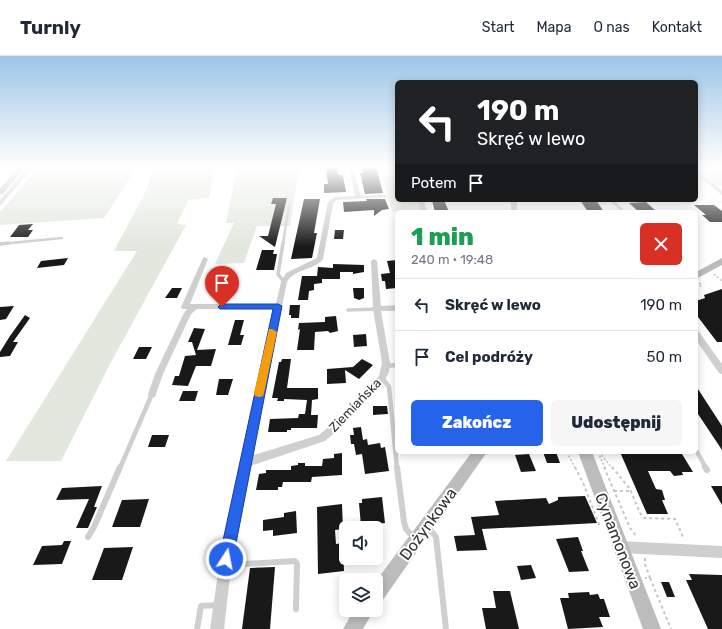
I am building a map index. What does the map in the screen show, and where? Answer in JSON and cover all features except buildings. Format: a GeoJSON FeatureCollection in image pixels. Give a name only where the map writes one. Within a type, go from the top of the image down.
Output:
{"type":"FeatureCollection","features":[{"type":"Feature","properties":{"kind":"street"},"geometry":{"type":"LineString","coordinates":[[0,203],[8,194]]}},
{"type":"Feature","properties":{"kind":"street"},"geometry":{"type":"LineString","coordinates":[[218,629],[225,566],[245,463],[284,282],[288,275],[317,262],[320,259],[330,202],[358,197],[357,194]]}},
{"type":"Feature","properties":{"kind":"street"},"geometry":{"type":"LineString","coordinates":[[205,259],[184,307],[278,306]]}},
{"type":"Feature","properties":{"kind":"street","name":"Ziemiańska"},"geometry":{"type":"LineString","coordinates":[[245,463],[322,438],[334,428],[382,378],[386,366],[377,309],[374,261]]}},
{"type":"Feature","properties":{"kind":"street"},"geometry":{"type":"LineString","coordinates":[[698,275],[722,261]]}},
{"type":"Feature","properties":{"kind":"street"},"geometry":{"type":"LineString","coordinates":[[152,394],[159,374],[188,313],[195,307]]}},
{"type":"Feature","properties":{"kind":"street"},"geometry":{"type":"LineString","coordinates":[[377,309],[395,308]]}},
{"type":"Feature","properties":{"kind":"street"},"geometry":{"type":"LineString","coordinates":[[698,337],[722,371]]}},
{"type":"Feature","properties":{"kind":"street","name":"Dożynkowa"},"geometry":{"type":"LineString","coordinates":[[383,585],[479,454]]}},
{"type":"Feature","properties":{"kind":"street","name":"Cynamonowa"},"geometry":{"type":"LineString","coordinates":[[586,454],[652,629]]}},
{"type":"Feature","properties":{"kind":"street"},"geometry":{"type":"LineString","coordinates":[[620,547],[722,552]]}},
{"type":"Feature","properties":{"kind":"street"},"geometry":{"type":"LineString","coordinates":[[352,629],[361,617]]}},
{"type":"Feature","properties":{"kind":"lane"},"geometry":{"type":"LineString","coordinates":[[358,197],[385,196]]}},
{"type":"Feature","properties":{"kind":"lane"},"geometry":{"type":"LineString","coordinates":[[614,202],[622,210]]}},
{"type":"Feature","properties":{"kind":"lane"},"geometry":{"type":"LineString","coordinates":[[284,282],[278,274],[290,205]]}},
{"type":"Feature","properties":{"kind":"lane"},"geometry":{"type":"LineString","coordinates":[[0,244],[62,238]]}},
{"type":"Feature","properties":{"kind":"lane"},"geometry":{"type":"LineString","coordinates":[[348,310],[377,309]]}},
{"type":"Feature","properties":{"kind":"lane"},"geometry":{"type":"LineString","coordinates":[[386,366],[395,365]]}},
{"type":"Feature","properties":{"kind":"lane"},"geometry":{"type":"LineString","coordinates":[[382,378],[389,387],[395,452]]}},
{"type":"Feature","properties":{"kind":"lane"},"geometry":{"type":"LineString","coordinates":[[88,537],[94,528],[152,394]]}},
{"type":"Feature","properties":{"kind":"lane"},"geometry":{"type":"LineString","coordinates":[[395,454],[404,522],[406,529],[416,540]]}},
{"type":"Feature","properties":{"kind":"lane"},"geometry":{"type":"LineString","coordinates":[[698,454],[707,470]]}},
{"type":"Feature","properties":{"kind":"lane"},"geometry":{"type":"LineString","coordinates":[[427,525],[436,537],[446,629]]}},
{"type":"Feature","properties":{"kind":"lane"},"geometry":{"type":"LineString","coordinates":[[225,566],[295,561],[297,564],[296,609]]}},
{"type":"Feature","properties":{"kind":"lane"},"geometry":{"type":"LineString","coordinates":[[197,629],[201,606],[220,606]]}},
{"type":"Feature","properties":{"kind":"path"},"geometry":{"type":"LineString","coordinates":[[598,202],[606,203]]}},
{"type":"Feature","properties":{"kind":"path"},"geometry":{"type":"LineString","coordinates":[[708,202],[722,202]]}},
{"type":"Feature","properties":{"kind":"path"},"geometry":{"type":"LineString","coordinates":[[712,273],[722,280]]}},
{"type":"Feature","properties":{"kind":"path"},"geometry":{"type":"LineString","coordinates":[[568,454],[584,485],[601,531]]}},
{"type":"Feature","properties":{"kind":"path"},"geometry":{"type":"LineString","coordinates":[[600,454],[634,536],[646,540],[653,554],[647,555],[645,558],[645,564],[672,629]]}},
{"type":"Feature","properties":{"kind":"path"},"geometry":{"type":"LineString","coordinates":[[601,454],[631,491],[640,513],[644,518],[675,519],[685,541],[677,541]]}},
{"type":"Feature","properties":{"kind":"path"},"geometry":{"type":"LineString","coordinates":[[614,491],[631,491]]}},
{"type":"Feature","properties":{"kind":"path"},"geometry":{"type":"LineString","coordinates":[[632,578],[650,578]]}},
{"type":"Feature","properties":{"kind":"shaded area"},"geometry":{"type":"Polygon","coordinates":[[[16,194],[120,194],[104,218],[0,225],[0,212],[16,194]]]}},
{"type":"Feature","properties":{"kind":"shaded area"},"geometry":{"type":"Polygon","coordinates":[[[144,194],[210,194],[209,198],[188,200],[177,224],[186,225],[110,364],[61,461],[6,461],[137,251],[114,251],[144,194]]]}},
{"type":"Feature","properties":{"kind":"shaded area"},"geometry":{"type":"Polygon","coordinates":[[[232,194],[295,194],[290,226],[257,226],[244,263],[215,264],[234,223],[226,223],[232,194]]]}},
{"type":"Feature","properties":{"kind":"shaded area"},"geometry":{"type":"Polygon","coordinates":[[[387,194],[395,194],[395,202],[419,202],[421,210],[395,210],[395,212],[392,212],[387,194]]]}},
{"type":"Feature","properties":{"kind":"slow traffic"},"geometry":{"type":"LineString","coordinates":[[259,393],[272,332]]}},
{"type":"Feature","properties":{"kind":"route"},"geometry":{"type":"LineString","coordinates":[[222,307],[278,306],[226,559]]}}]}
